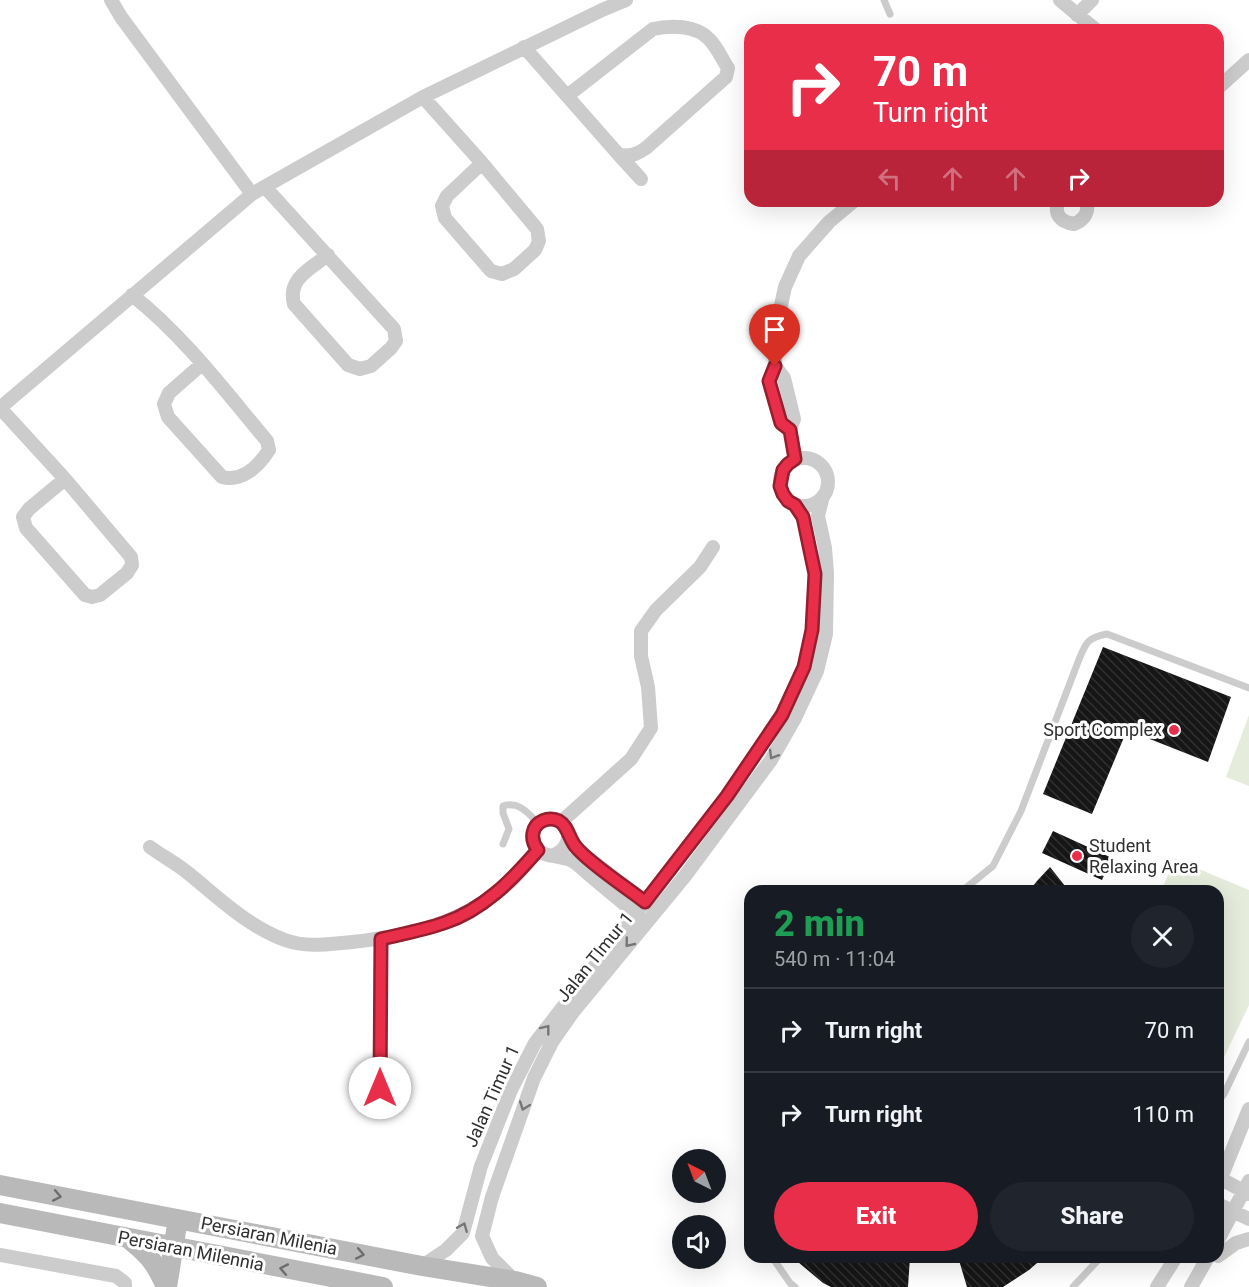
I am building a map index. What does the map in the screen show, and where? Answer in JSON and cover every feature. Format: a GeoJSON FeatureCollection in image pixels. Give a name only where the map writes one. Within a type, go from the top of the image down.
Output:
{"type":"FeatureCollection","features":[{"type":"Feature","properties":{"kind":"main road","name":"Persiaran Milenia"},"geometry":{"type":"LineString","coordinates":[[0,1185],[537,1287]]}},
{"type":"Feature","properties":{"kind":"main road","name":"Persiaran Milennia"},"geometry":{"type":"LineString","coordinates":[[0,1213],[383,1287]]}},
{"type":"Feature","properties":{"kind":"main road"},"geometry":{"type":"LineString","coordinates":[[167,1287],[178,1219]]}},
{"type":"Feature","properties":{"kind":"main road"},"geometry":{"type":"LineString","coordinates":[[128,1239],[148,1254],[157,1266],[167,1287]]}},
{"type":"Feature","properties":{"kind":"main road"},"geometry":{"type":"LineString","coordinates":[[167,1287],[190,1262],[215,1256]]}},
{"type":"Feature","properties":{"kind":"street"},"geometry":{"type":"LineString","coordinates":[[111,0],[121,17],[252,194]]}},
{"type":"Feature","properties":{"kind":"street"},"geometry":{"type":"LineString","coordinates":[[65,479],[29,509],[23,517],[26,528],[85,595],[93,597],[100,595],[127,573],[132,565],[131,557],[65,479],[0,408],[252,194],[423,97],[524,47],[598,5],[626,0]]}},
{"type":"Feature","properties":{"kind":"street"},"geometry":{"type":"LineString","coordinates":[[1060,0],[1088,24]]}},
{"type":"Feature","properties":{"kind":"street"},"geometry":{"type":"LineString","coordinates":[[1077,15],[1092,0]]}},
{"type":"Feature","properties":{"kind":"street"},"geometry":{"type":"LineString","coordinates":[[567,96],[654,29],[671,25],[697,31],[709,37],[728,68],[726,77],[646,148],[627,157],[619,155]]}},
{"type":"Feature","properties":{"kind":"street"},"geometry":{"type":"LineString","coordinates":[[524,47],[641,179]]}},
{"type":"Feature","properties":{"kind":"street"},"geometry":{"type":"LineString","coordinates":[[1224,83],[1249,60]]}},
{"type":"Feature","properties":{"kind":"street"},"geometry":{"type":"LineString","coordinates":[[423,97],[482,163],[537,229],[538,241],[535,250],[513,269],[502,274],[491,271],[445,218],[442,206],[447,196],[482,163]]}},
{"type":"Feature","properties":{"kind":"street"},"geometry":{"type":"LineString","coordinates":[[265,187],[328,255],[394,329],[396,341],[371,366],[360,369],[348,365],[294,304],[291,292],[295,282],[328,255]]}},
{"type":"Feature","properties":{"kind":"street"},"geometry":{"type":"LineString","coordinates":[[795,459],[790,430],[794,419],[784,378],[775,366],[775,333],[785,287],[799,256],[829,222],[847,207]]}},
{"type":"Feature","properties":{"kind":"street"},"geometry":{"type":"LineString","coordinates":[[1055,207],[1061,220],[1074,224],[1085,217],[1087,207]]}},
{"type":"Feature","properties":{"kind":"street"},"geometry":{"type":"LineString","coordinates":[[132,295],[153,312],[202,364],[267,441],[269,450],[262,459],[242,476],[233,480],[222,477],[168,417],[164,404],[169,393],[202,364]]}},
{"type":"Feature","properties":{"kind":"street"},"geometry":{"type":"LineString","coordinates":[[795,459],[814,459],[827,473],[829,482],[827,492],[822,500],[811,506],[795,505],[788,501],[780,486],[783,470],[795,459]]}},
{"type":"Feature","properties":{"kind":"street","name":"Jalan TImur 1"},"geometry":{"type":"LineString","coordinates":[[650,906],[685,876],[771,760],[795,718],[817,671],[826,634],[827,573],[825,548],[818,516],[822,500]]}},
{"type":"Feature","properties":{"kind":"street","name":"Jalan Timur 1"},"geometry":{"type":"LineString","coordinates":[[422,1266],[446,1250],[463,1233],[482,1166],[511,1090],[535,1043],[650,906],[782,715],[804,667],[812,630],[815,574],[803,517],[795,505]]}},
{"type":"Feature","properties":{"kind":"street"},"geometry":{"type":"LineString","coordinates":[[561,822],[631,759],[651,728],[648,687],[641,656],[641,631],[656,610],[700,567],[713,547]]}},
{"type":"Feature","properties":{"kind":"street"},"geometry":{"type":"LineString","coordinates":[[641,917],[572,860],[538,850],[533,840],[533,833],[538,823],[550,819],[561,822],[566,827],[569,838],[579,850],[650,906]]}},
{"type":"Feature","properties":{"kind":"street"},"geometry":{"type":"LineString","coordinates":[[554,855],[564,849],[569,838]]}},
{"type":"Feature","properties":{"kind":"street"},"geometry":{"type":"LineString","coordinates":[[150,848],[185,870],[242,917],[285,939],[310,946],[381,939],[445,923],[470,911],[512,880],[538,850]]}},
{"type":"Feature","properties":{"kind":"street","name":"Jalan TImur 1"},"geometry":{"type":"LineString","coordinates":[[515,1281],[492,1258],[482,1236],[492,1197],[534,1078],[552,1042],[641,917]]}},
{"type":"Feature","properties":{"kind":"street"},"geometry":{"type":"LineString","coordinates":[[380,1088],[381,939]]}},
{"type":"Feature","properties":{"kind":"street"},"geometry":{"type":"LineString","coordinates":[[1224,1170],[1249,1109]]}},
{"type":"Feature","properties":{"kind":"street"},"geometry":{"type":"LineString","coordinates":[[1224,1183],[1248,1189],[1224,1229]]}},
{"type":"Feature","properties":{"kind":"street"},"geometry":{"type":"LineString","coordinates":[[1224,1207],[1249,1219]]}},
{"type":"Feature","properties":{"kind":"street"},"geometry":{"type":"LineString","coordinates":[[1224,1251],[1236,1243],[1249,1239]]}},
{"type":"Feature","properties":{"kind":"street"},"geometry":{"type":"LineString","coordinates":[[0,1255],[116,1276],[125,1283],[125,1287]]}},
{"type":"Feature","properties":{"kind":"street"},"geometry":{"type":"LineString","coordinates":[[1157,1287],[1172,1263]]}},
{"type":"Feature","properties":{"kind":"street"},"geometry":{"type":"LineString","coordinates":[[1191,1287],[1204,1263]]}},
{"type":"Feature","properties":{"kind":"lane"},"geometry":{"type":"LineString","coordinates":[[884,0],[890,14]]}},
{"type":"Feature","properties":{"kind":"lane"},"geometry":{"type":"LineString","coordinates":[[969,885],[993,866],[1020,811],[1078,662],[1087,642],[1092,637],[1107,634],[1249,688]]}},
{"type":"Feature","properties":{"kind":"lane"},"geometry":{"type":"LineString","coordinates":[[502,844],[509,829],[503,806],[509,804],[520,806],[538,823]]}},
{"type":"Feature","properties":{"kind":"lane"},"geometry":{"type":"LineString","coordinates":[[1224,1094],[1249,1042]]}},
{"type":"Feature","properties":{"kind":"lane"},"geometry":{"type":"LineString","coordinates":[[776,1263],[795,1287]]}},
{"type":"Feature","properties":{"kind":"lane"},"geometry":{"type":"LineString","coordinates":[[1073,1287],[1095,1263]]}},
{"type":"Feature","properties":{"kind":"green space"},"geometry":{"type":"Polygon","coordinates":[[[1249,715],[1249,786],[1226,777],[1249,715]]]}},
{"type":"Feature","properties":{"kind":"green space"},"geometry":{"type":"Polygon","coordinates":[[[1175,859],[1249,890],[1249,1005],[1224,1057],[1224,885],[1164,885],[1175,859]]]}},
{"type":"Feature","properties":{"kind":"building","name":"Sport Complex"},"geometry":{"type":"Polygon","coordinates":[[[1103,647],[1231,697],[1208,762],[1127,730],[1092,814],[1043,794],[1103,647]]]}},
{"type":"Feature","properties":{"kind":"building","name":"Student Relaxing Area"},"geometry":{"type":"Polygon","coordinates":[[[1053,831],[1112,858],[1102,880],[1042,853],[1053,831]]]}},
{"type":"Feature","properties":{"kind":"building"},"geometry":{"type":"Polygon","coordinates":[[[1050,867],[1064,885],[1034,885],[1050,867]]]}},
{"type":"Feature","properties":{"kind":"building"},"geometry":{"type":"Polygon","coordinates":[[[799,1263],[910,1263],[908,1287],[831,1287],[799,1263]]]}},
{"type":"Feature","properties":{"kind":"building"},"geometry":{"type":"Polygon","coordinates":[[[960,1263],[1037,1263],[1003,1287],[967,1287],[960,1263]]]}},
{"type":"Feature","properties":{"kind":"place","name":"Sport Complex"},"geometry":{"type":"Point","coordinates":[1174,730]}},
{"type":"Feature","properties":{"kind":"place","name":"Student Relaxing Area"},"geometry":{"type":"Point","coordinates":[1077,856]}},
{"type":"Feature","properties":{"kind":"route"},"geometry":{"type":"LineString","coordinates":[[380,1088],[381,939],[445,923],[470,911],[512,880],[538,850],[533,840],[533,833],[538,823],[550,819],[561,822],[566,827],[569,838],[579,850],[645,902],[727,796],[782,715],[804,667],[812,630],[815,574],[803,517],[795,505],[788,501],[780,486],[783,470],[795,459],[790,430],[781,423],[769,381],[775,366]]}}]}
